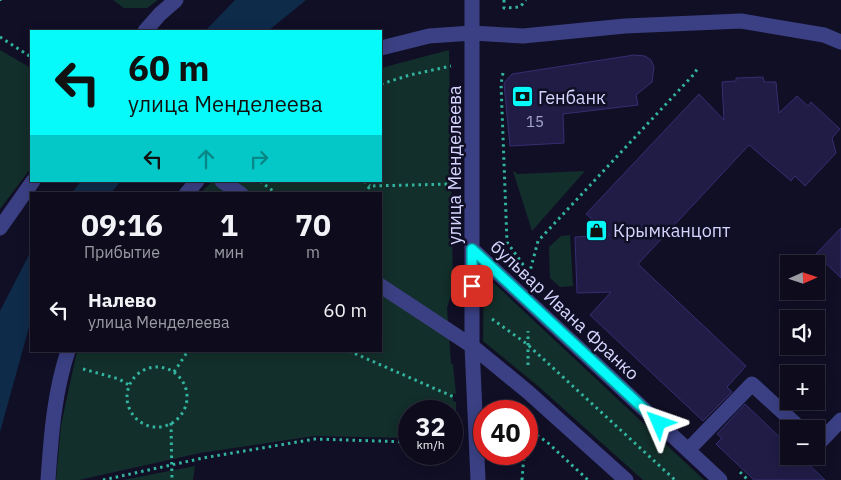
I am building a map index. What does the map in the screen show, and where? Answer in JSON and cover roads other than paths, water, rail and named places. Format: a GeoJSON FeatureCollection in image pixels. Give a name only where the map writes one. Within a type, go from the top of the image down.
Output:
{"type":"FeatureCollection","features":[{"type":"Feature","properties":{"kind":"street"},"geometry":{"type":"LineString","coordinates":[[146,30],[176,0]]}},
{"type":"Feature","properties":{"kind":"street","name":"улица Менделеева"},"geometry":{"type":"LineString","coordinates":[[472,0],[472,346],[478,480]]}},
{"type":"Feature","properties":{"kind":"street"},"geometry":{"type":"LineString","coordinates":[[382,48],[429,36],[472,33],[523,36],[626,26],[741,20],[824,35],[841,42]]}},
{"type":"Feature","properties":{"kind":"street"},"geometry":{"type":"LineString","coordinates":[[0,228],[32,182]]}},
{"type":"Feature","properties":{"kind":"street"},"geometry":{"type":"LineString","coordinates":[[188,192],[196,182]]}},
{"type":"Feature","properties":{"kind":"street"},"geometry":{"type":"LineString","coordinates":[[223,182],[238,192]]}},
{"type":"Feature","properties":{"kind":"street","name":"бульвар Ивана Франко"},"geometry":{"type":"LineString","coordinates":[[472,249],[720,480]]}},
{"type":"Feature","properties":{"kind":"street"},"geometry":{"type":"LineString","coordinates":[[382,287],[472,346],[528,392],[626,480]]}},
{"type":"Feature","properties":{"kind":"street"},"geometry":{"type":"LineString","coordinates":[[48,480],[52,424],[66,357]]}},
{"type":"Feature","properties":{"kind":"street"},"geometry":{"type":"LineString","coordinates":[[688,450],[752,384],[791,420]]}},
{"type":"Feature","properties":{"kind":"street"},"geometry":{"type":"LineString","coordinates":[[825,437],[841,420]]}},
{"type":"Feature","properties":{"kind":"water"},"geometry":{"type":"Polygon","coordinates":[[[235,0],[306,0],[269,30],[206,30],[235,0]]]}},
{"type":"Feature","properties":{"kind":"water"},"geometry":{"type":"Polygon","coordinates":[[[80,182],[120,182],[112,192],[73,192],[80,182]]]}},
{"type":"Feature","properties":{"kind":"water"},"geometry":{"type":"Polygon","coordinates":[[[30,253],[30,324],[0,432],[0,311],[30,253]]]}},
{"type":"Feature","properties":{"kind":"place","name":"Генбанк"},"geometry":{"type":"Point","coordinates":[522,97]}},
{"type":"Feature","properties":{"kind":"place","name":"Крымканцопт"},"geometry":{"type":"Point","coordinates":[597,230]}}]}
